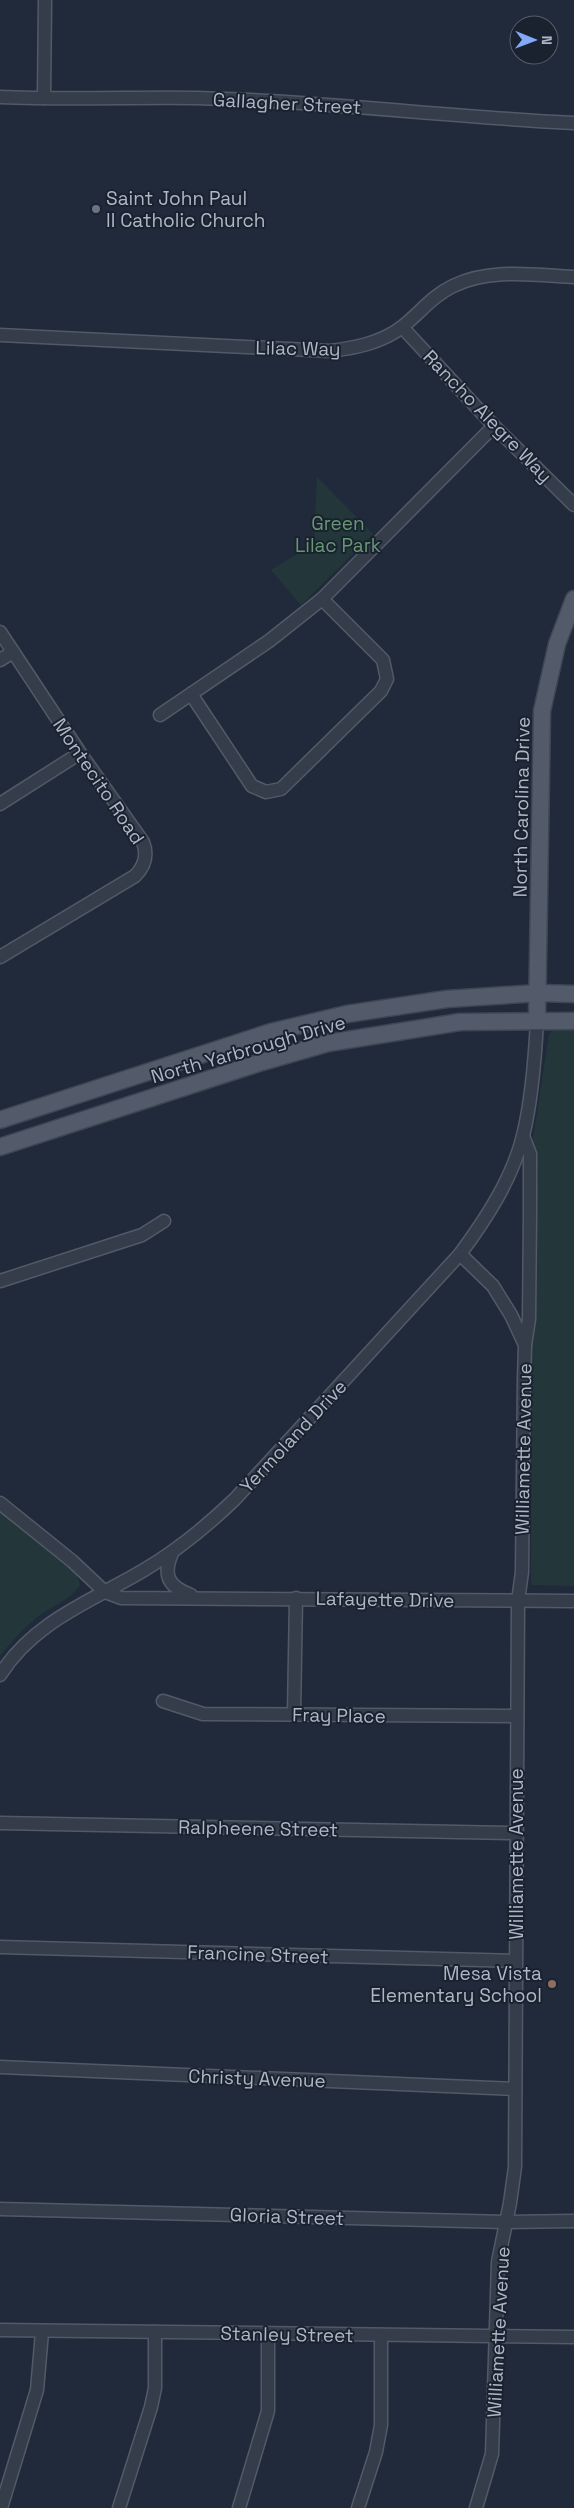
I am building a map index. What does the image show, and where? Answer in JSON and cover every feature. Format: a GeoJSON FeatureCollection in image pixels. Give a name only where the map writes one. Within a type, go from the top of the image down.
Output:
{"type":"FeatureCollection","features":[{"type":"Feature","properties":{"kind":"main road","name":"North Carolina Drive"},"geometry":{"type":"LineString","coordinates":[[537,1021],[539,993],[539,758],[542,711],[557,644],[574,599]]}},
{"type":"Feature","properties":{"kind":"main road","name":"North Yarbrough Drive"},"geometry":{"type":"LineString","coordinates":[[0,1120],[271,1032],[364,1011],[447,999],[539,993],[574,994]]}},
{"type":"Feature","properties":{"kind":"main road"},"geometry":{"type":"LineString","coordinates":[[364,1011],[369,1036]]}},
{"type":"Feature","properties":{"kind":"main road","name":"North Yarbrough Drive"},"geometry":{"type":"LineString","coordinates":[[0,1147],[262,1062],[328,1043],[460,1022],[574,1020]]}},
{"type":"Feature","properties":{"kind":"street"},"geometry":{"type":"LineString","coordinates":[[44,98],[45,0]]}},
{"type":"Feature","properties":{"kind":"street","name":"Gallagher Street"},"geometry":{"type":"LineString","coordinates":[[0,97],[76,100],[197,98],[351,105],[458,116],[574,123]]}},
{"type":"Feature","properties":{"kind":"street","name":"Lilac Way"},"geometry":{"type":"LineString","coordinates":[[0,335],[330,351],[373,343],[402,327],[433,298],[471,279],[506,274],[574,277]]}},
{"type":"Feature","properties":{"kind":"street","name":"Rancho Alegre Way"},"geometry":{"type":"LineString","coordinates":[[402,327],[494,426],[574,505]]}},
{"type":"Feature","properties":{"kind":"street"},"geometry":{"type":"LineString","coordinates":[[160,715],[269,641],[322,599],[494,426]]}},
{"type":"Feature","properties":{"kind":"street"},"geometry":{"type":"LineString","coordinates":[[191,694],[252,786],[266,792],[281,789],[381,691],[387,679],[383,660],[322,599]]}},
{"type":"Feature","properties":{"kind":"street","name":"Montecito Road"},"geometry":{"type":"LineString","coordinates":[[0,632],[80,753],[143,842],[144,863],[135,876],[0,956]]}},
{"type":"Feature","properties":{"kind":"street"},"geometry":{"type":"LineString","coordinates":[[0,660],[13,652]]}},
{"type":"Feature","properties":{"kind":"street"},"geometry":{"type":"LineString","coordinates":[[0,804],[80,753]]}},
{"type":"Feature","properties":{"kind":"street","name":"Williamette Avenue"},"geometry":{"type":"LineString","coordinates":[[476,2508],[492,2454],[498,2262],[510,2203],[514,2168],[518,1601],[522,1572],[525,1345],[529,1319],[530,1154],[523,1136],[536,1059],[537,1021]]}},
{"type":"Feature","properties":{"kind":"street","name":"Yermoland Drive"},"geometry":{"type":"LineString","coordinates":[[0,1675],[18,1652],[44,1627],[74,1607],[105,1592],[172,1553],[207,1526],[235,1499],[460,1254],[481,1226],[498,1196],[523,1136]]}},
{"type":"Feature","properties":{"kind":"street"},"geometry":{"type":"LineString","coordinates":[[0,1281],[142,1235],[164,1221]]}},
{"type":"Feature","properties":{"kind":"street","name":"Williamette Avenue"},"geometry":{"type":"LineString","coordinates":[[460,1254],[498,1293],[525,1345]]}},
{"type":"Feature","properties":{"kind":"street","name":"Lafayette Drive"},"geometry":{"type":"LineString","coordinates":[[0,1502],[72,1561],[105,1592],[121,1598],[574,1601]]}},
{"type":"Feature","properties":{"kind":"street","name":"Lafayette Drive"},"geometry":{"type":"LineString","coordinates":[[172,1553],[168,1563],[168,1574],[171,1583],[176,1589],[196,1597]]}},
{"type":"Feature","properties":{"kind":"street"},"geometry":{"type":"LineString","coordinates":[[294,1714],[296,1598]]}},
{"type":"Feature","properties":{"kind":"street","name":"Fray Place"},"geometry":{"type":"LineString","coordinates":[[163,1701],[203,1714],[517,1716]]}},
{"type":"Feature","properties":{"kind":"street","name":"Ralpheene Street"},"geometry":{"type":"LineString","coordinates":[[0,1823],[516,1833]]}},
{"type":"Feature","properties":{"kind":"street","name":"Francine Street"},"geometry":{"type":"LineString","coordinates":[[0,1947],[515,1961]]}},
{"type":"Feature","properties":{"kind":"street","name":"Christy Avenue"},"geometry":{"type":"LineString","coordinates":[[0,2067],[515,2089]]}},
{"type":"Feature","properties":{"kind":"street","name":"Gloria Street"},"geometry":{"type":"LineString","coordinates":[[0,2208],[505,2222],[574,2222]]}},
{"type":"Feature","properties":{"kind":"street","name":"Stanley Street"},"geometry":{"type":"LineString","coordinates":[[0,2330],[574,2337]]}},
{"type":"Feature","properties":{"kind":"street"},"geometry":{"type":"LineString","coordinates":[[1,2508],[38,2390],[42,2332]]}},
{"type":"Feature","properties":{"kind":"street"},"geometry":{"type":"LineString","coordinates":[[119,2508],[151,2406],[154,2388],[155,2332]]}},
{"type":"Feature","properties":{"kind":"street"},"geometry":{"type":"LineString","coordinates":[[239,2508],[268,2411],[268,2334]]}},
{"type":"Feature","properties":{"kind":"street"},"geometry":{"type":"LineString","coordinates":[[358,2508],[376,2452],[381,2425],[381,2335]]}},
{"type":"Feature","properties":{"kind":"green space","name":"Green Lilac Park"},"geometry":{"type":"Polygon","coordinates":[[[317,477],[373,534],[301,605],[271,570],[314,544],[317,477]]]}},
{"type":"Feature","properties":{"kind":"green space"},"geometry":{"type":"Polygon","coordinates":[[[559,1026],[574,1026],[574,1586],[531,1585],[533,1139],[549,1034],[559,1026]]]}},
{"type":"Feature","properties":{"kind":"green space"},"geometry":{"type":"Polygon","coordinates":[[[0,1509],[76,1572],[80,1585],[72,1595],[41,1614],[17,1636],[0,1656],[0,1509]]]}},
{"type":"Feature","properties":{"kind":"place","name":"Saint John Paul II Catholic Church"},"geometry":{"type":"Point","coordinates":[96,209]}},
{"type":"Feature","properties":{"kind":"place","name":"Mesa Vista Elementary School"},"geometry":{"type":"Point","coordinates":[552,1984]}}]}
